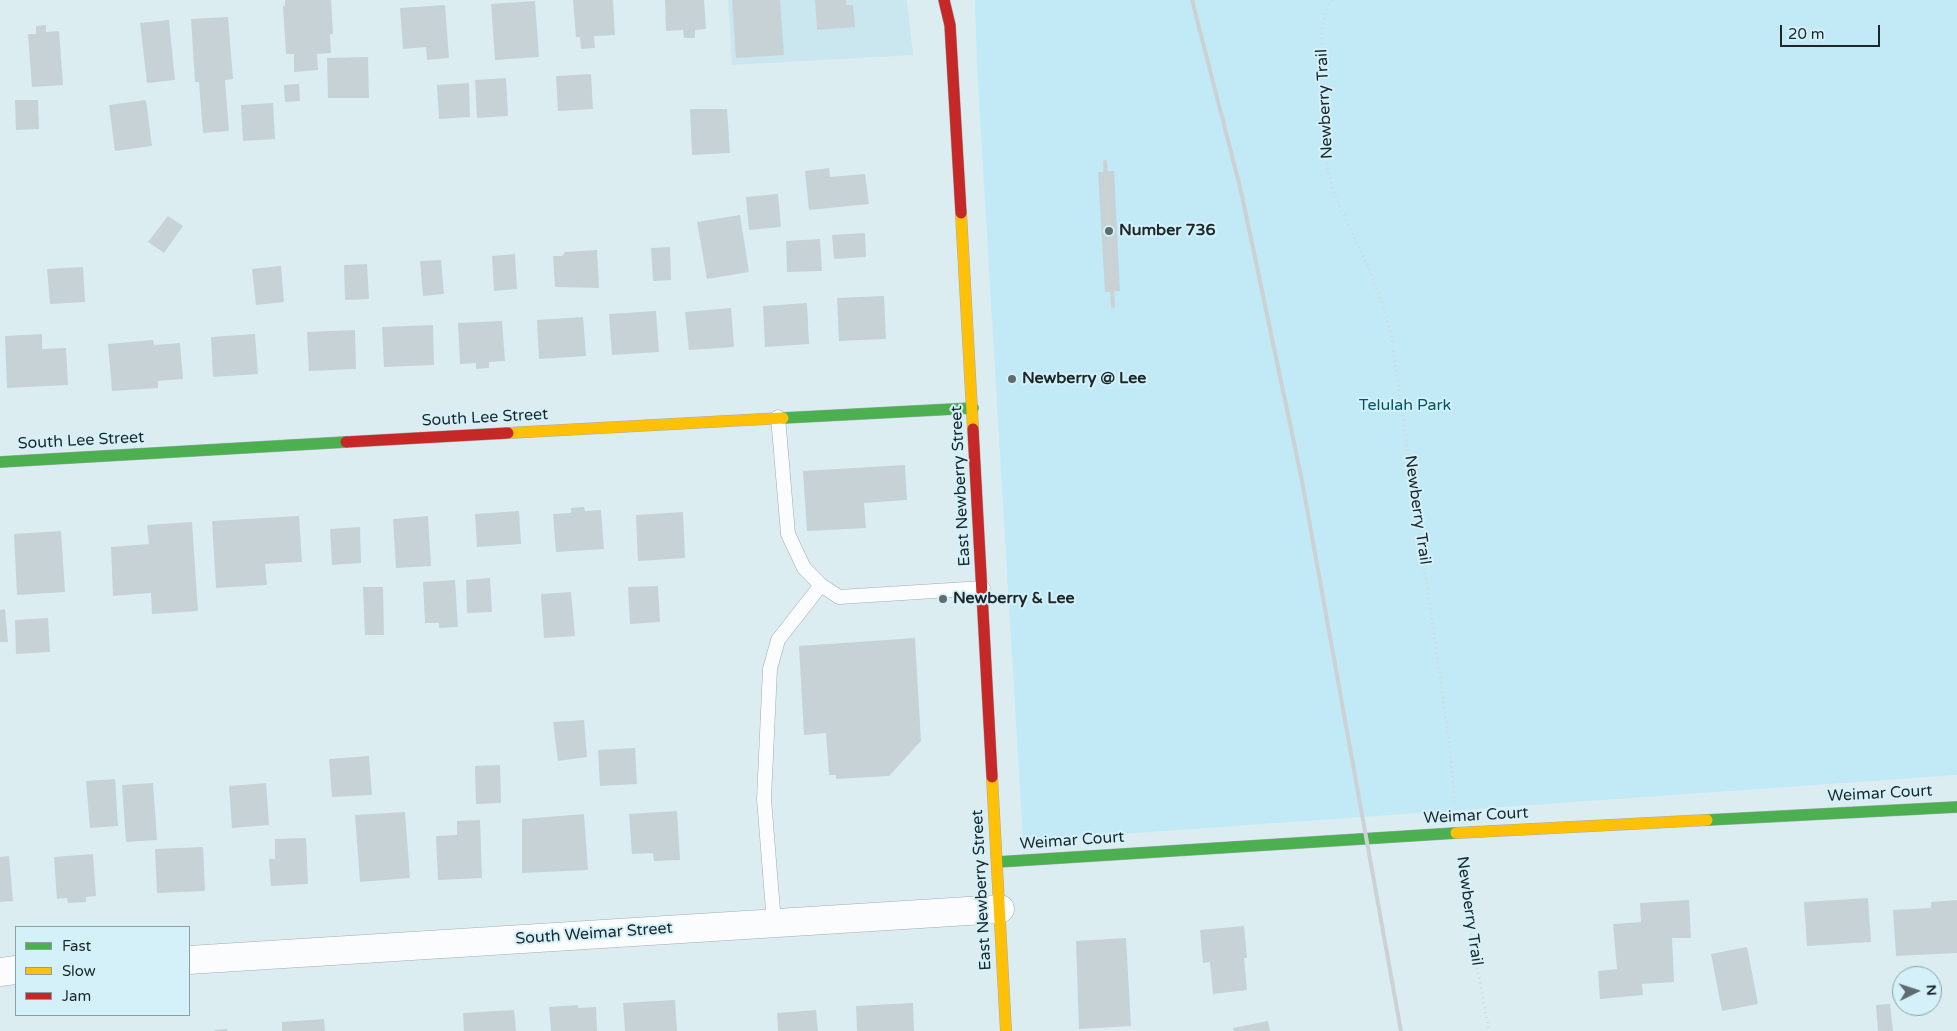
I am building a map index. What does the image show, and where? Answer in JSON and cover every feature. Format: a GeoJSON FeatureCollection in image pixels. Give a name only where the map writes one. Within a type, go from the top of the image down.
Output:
{"type":"FeatureCollection","features":[{"type":"Feature","properties":{"kind":"street","name":"East Newberry Street"},"geometry":{"type":"LineString","coordinates":[[944,0],[950,24],[973,408],[1006,1031]]}},
{"type":"Feature","properties":{"kind":"street","name":"South Lee Street"},"geometry":{"type":"LineString","coordinates":[[0,462],[778,417],[973,408]]}},
{"type":"Feature","properties":{"kind":"street","name":"Weimar Court"},"geometry":{"type":"LineString","coordinates":[[997,862],[1458,833],[1957,807]]}},
{"type":"Feature","properties":{"kind":"street","name":"South Weimar Street"},"geometry":{"type":"LineString","coordinates":[[190,960],[1000,909]]}},
{"type":"Feature","properties":{"kind":"street"},"geometry":{"type":"LineString","coordinates":[[0,972],[15,970]]}},
{"type":"Feature","properties":{"kind":"lane"},"geometry":{"type":"LineString","coordinates":[[778,417],[788,534],[804,568],[821,586],[839,597],[983,588]]}},
{"type":"Feature","properties":{"kind":"lane"},"geometry":{"type":"LineString","coordinates":[[774,923],[764,799],[770,669],[778,640],[821,586]]}},
{"type":"Feature","properties":{"kind":"path","name":"Newberry Trail"},"geometry":{"type":"LineString","coordinates":[[1332,0],[1326,7],[1322,41],[1324,139],[1327,164],[1332,187],[1365,260],[1385,311],[1391,334],[1449,740],[1469,924],[1489,1031]]}},
{"type":"Feature","properties":{"kind":"shaded area"},"geometry":{"type":"Polygon","coordinates":[[[728,0],[907,0],[913,55],[732,65],[728,0]]]}},
{"type":"Feature","properties":{"kind":"green space","name":"Telulah Park"},"geometry":{"type":"Polygon","coordinates":[[[975,0],[1957,0],[1957,775],[1023,841],[977,68],[975,0]]]}},
{"type":"Feature","properties":{"kind":"building"},"geometry":{"type":"Polygon","coordinates":[[[285,0],[331,0],[333,34],[330,34],[331,53],[317,54],[318,70],[294,72],[294,54],[286,54],[283,6],[285,6],[285,0]]]}},
{"type":"Feature","properties":{"kind":"building"},"geometry":{"type":"Polygon","coordinates":[[[573,0],[613,0],[615,35],[594,36],[595,48],[581,49],[580,37],[576,37],[573,0]]]}},
{"type":"Feature","properties":{"kind":"building"},"geometry":{"type":"Polygon","coordinates":[[[665,0],[704,0],[706,29],[695,30],[695,38],[684,38],[683,30],[666,31],[665,0]]]}},
{"type":"Feature","properties":{"kind":"building"},"geometry":{"type":"Polygon","coordinates":[[[732,0],[780,0],[784,55],[736,58],[732,0]]]}},
{"type":"Feature","properties":{"kind":"building"},"geometry":{"type":"Polygon","coordinates":[[[815,0],[846,0],[846,5],[853,5],[855,27],[817,30],[815,0]]]}},
{"type":"Feature","properties":{"kind":"building"},"geometry":{"type":"Polygon","coordinates":[[[535,1],[539,57],[495,60],[491,4],[535,1]]]}},
{"type":"Feature","properties":{"kind":"building"},"geometry":{"type":"Polygon","coordinates":[[[445,5],[449,58],[427,60],[426,47],[403,49],[400,8],[445,5]]]}},
{"type":"Feature","properties":{"kind":"building"},"geometry":{"type":"Polygon","coordinates":[[[228,17],[233,79],[225,80],[229,131],[203,133],[199,82],[195,82],[191,19],[228,17]]]}},
{"type":"Feature","properties":{"kind":"building"},"geometry":{"type":"Polygon","coordinates":[[[169,20],[175,80],[147,83],[140,23],[169,20]]]}},
{"type":"Feature","properties":{"kind":"building"},"geometry":{"type":"Polygon","coordinates":[[[46,25],[46,32],[59,31],[63,85],[32,87],[28,34],[36,34],[36,26],[46,25]]]}},
{"type":"Feature","properties":{"kind":"building"},"geometry":{"type":"Polygon","coordinates":[[[368,57],[369,98],[328,98],[327,58],[368,57]]]}},
{"type":"Feature","properties":{"kind":"building"},"geometry":{"type":"Polygon","coordinates":[[[591,74],[593,109],[558,111],[556,76],[591,74]]]}},
{"type":"Feature","properties":{"kind":"building"},"geometry":{"type":"Polygon","coordinates":[[[506,78],[508,116],[477,118],[475,80],[506,78]]]}},
{"type":"Feature","properties":{"kind":"building"},"geometry":{"type":"Polygon","coordinates":[[[469,83],[470,117],[439,119],[437,85],[469,83]]]}},
{"type":"Feature","properties":{"kind":"building"},"geometry":{"type":"Polygon","coordinates":[[[299,84],[300,101],[285,102],[284,85],[299,84]]]}},
{"type":"Feature","properties":{"kind":"building"},"geometry":{"type":"Polygon","coordinates":[[[15,100],[38,100],[39,129],[16,130],[15,100]]]}},
{"type":"Feature","properties":{"kind":"building"},"geometry":{"type":"Polygon","coordinates":[[[146,100],[152,146],[115,151],[109,105],[146,100]]]}},
{"type":"Feature","properties":{"kind":"building"},"geometry":{"type":"Polygon","coordinates":[[[273,103],[275,139],[243,141],[241,105],[273,103]]]}},
{"type":"Feature","properties":{"kind":"building"},"geometry":{"type":"Polygon","coordinates":[[[690,109],[727,109],[730,153],[692,155],[690,109]]]}},
{"type":"Feature","properties":{"kind":"building"},"geometry":{"type":"Polygon","coordinates":[[[829,168],[830,177],[865,174],[869,204],[809,210],[805,171],[829,168]]]}},
{"type":"Feature","properties":{"kind":"building","name":"Number 736"},"geometry":{"type":"Polygon","coordinates":[[[1114,171],[1120,291],[1105,292],[1098,172],[1114,171]]]}},
{"type":"Feature","properties":{"kind":"building"},"geometry":{"type":"Polygon","coordinates":[[[778,194],[781,227],[749,230],[746,197],[778,194]]]}},
{"type":"Feature","properties":{"kind":"building"},"geometry":{"type":"Polygon","coordinates":[[[740,215],[749,272],[707,279],[697,222],[740,215]]]}},
{"type":"Feature","properties":{"kind":"building"},"geometry":{"type":"Polygon","coordinates":[[[168,216],[183,226],[164,253],[148,242],[168,216]]]}},
{"type":"Feature","properties":{"kind":"building"},"geometry":{"type":"Polygon","coordinates":[[[865,233],[866,257],[834,259],[832,235],[865,233]]]}},
{"type":"Feature","properties":{"kind":"building"},"geometry":{"type":"Polygon","coordinates":[[[820,239],[822,271],[787,272],[786,241],[820,239]]]}},
{"type":"Feature","properties":{"kind":"building"},"geometry":{"type":"Polygon","coordinates":[[[670,247],[671,280],[653,281],[651,248],[670,247]]]}},
{"type":"Feature","properties":{"kind":"building"},"geometry":{"type":"Polygon","coordinates":[[[597,250],[599,288],[555,287],[553,256],[562,256],[565,252],[597,250]]]}},
{"type":"Feature","properties":{"kind":"building"},"geometry":{"type":"Polygon","coordinates":[[[515,254],[517,289],[494,291],[492,256],[515,254]]]}},
{"type":"Feature","properties":{"kind":"building"},"geometry":{"type":"Polygon","coordinates":[[[441,260],[444,294],[423,296],[420,261],[441,260]]]}},
{"type":"Feature","properties":{"kind":"building"},"geometry":{"type":"Polygon","coordinates":[[[367,264],[369,299],[345,300],[344,265],[367,264]]]}},
{"type":"Feature","properties":{"kind":"building"},"geometry":{"type":"Polygon","coordinates":[[[281,266],[284,302],[256,305],[252,269],[281,266]]]}},
{"type":"Feature","properties":{"kind":"building"},"geometry":{"type":"Polygon","coordinates":[[[83,267],[85,302],[50,304],[47,269],[83,267]]]}},
{"type":"Feature","properties":{"kind":"building"},"geometry":{"type":"Polygon","coordinates":[[[884,296],[886,339],[839,341],[837,298],[884,296]]]}},
{"type":"Feature","properties":{"kind":"building"},"geometry":{"type":"Polygon","coordinates":[[[807,303],[809,344],[765,347],[763,306],[807,303]]]}},
{"type":"Feature","properties":{"kind":"building"},"geometry":{"type":"Polygon","coordinates":[[[731,308],[734,347],[689,350],[685,312],[731,308]]]}},
{"type":"Feature","properties":{"kind":"building"},"geometry":{"type":"Polygon","coordinates":[[[656,311],[659,352],[612,355],[609,314],[656,311]]]}},
{"type":"Feature","properties":{"kind":"building"},"geometry":{"type":"Polygon","coordinates":[[[583,317],[586,356],[539,359],[537,320],[583,317]]]}},
{"type":"Feature","properties":{"kind":"building"},"geometry":{"type":"Polygon","coordinates":[[[502,321],[505,361],[489,362],[489,368],[476,369],[476,363],[460,364],[458,323],[502,321]]]}},
{"type":"Feature","properties":{"kind":"building"},"geometry":{"type":"Polygon","coordinates":[[[433,325],[434,365],[384,367],[382,327],[433,325]]]}},
{"type":"Feature","properties":{"kind":"building"},"geometry":{"type":"Polygon","coordinates":[[[355,330],[356,369],[309,371],[307,332],[355,330]]]}},
{"type":"Feature","properties":{"kind":"building"},"geometry":{"type":"Polygon","coordinates":[[[42,334],[42,349],[66,348],[68,385],[7,388],[5,336],[42,334]]]}},
{"type":"Feature","properties":{"kind":"building"},"geometry":{"type":"Polygon","coordinates":[[[255,334],[258,374],[213,377],[211,337],[255,334]]]}},
{"type":"Feature","properties":{"kind":"building"},"geometry":{"type":"Polygon","coordinates":[[[153,340],[154,345],[180,343],[183,379],[158,381],[158,388],[112,391],[108,344],[153,340]]]}},
{"type":"Feature","properties":{"kind":"building"},"geometry":{"type":"Polygon","coordinates":[[[905,465],[907,500],[864,503],[866,528],[807,531],[803,471],[905,465]]]}},
{"type":"Feature","properties":{"kind":"building"},"geometry":{"type":"Polygon","coordinates":[[[584,507],[585,511],[601,510],[604,549],[556,552],[553,514],[571,513],[571,508],[584,507]]]}},
{"type":"Feature","properties":{"kind":"building"},"geometry":{"type":"Polygon","coordinates":[[[519,511],[521,544],[477,547],[475,514],[519,511]]]}},
{"type":"Feature","properties":{"kind":"building"},"geometry":{"type":"Polygon","coordinates":[[[683,512],[685,558],[638,561],[636,515],[683,512]]]}},
{"type":"Feature","properties":{"kind":"building"},"geometry":{"type":"Polygon","coordinates":[[[299,516],[302,562],[265,564],[267,585],[216,588],[212,521],[299,516]]]}},
{"type":"Feature","properties":{"kind":"building"},"geometry":{"type":"Polygon","coordinates":[[[428,516],[431,566],[396,568],[393,519],[428,516]]]}},
{"type":"Feature","properties":{"kind":"building"},"geometry":{"type":"Polygon","coordinates":[[[192,522],[198,611],[152,614],[151,593],[113,596],[111,547],[149,544],[147,525],[192,522]]]}},
{"type":"Feature","properties":{"kind":"building"},"geometry":{"type":"Polygon","coordinates":[[[360,527],[361,563],[332,565],[330,529],[360,527]]]}},
{"type":"Feature","properties":{"kind":"building"},"geometry":{"type":"Polygon","coordinates":[[[61,531],[65,592],[17,595],[14,534],[61,531]]]}},
{"type":"Feature","properties":{"kind":"building"},"geometry":{"type":"Polygon","coordinates":[[[490,578],[492,612],[467,613],[466,580],[490,578]]]}},
{"type":"Feature","properties":{"kind":"building"},"geometry":{"type":"Polygon","coordinates":[[[455,580],[458,627],[439,628],[439,623],[425,623],[423,582],[455,580]]]}},
{"type":"Feature","properties":{"kind":"building"},"geometry":{"type":"Polygon","coordinates":[[[658,586],[660,622],[630,624],[628,587],[658,586]]]}},
{"type":"Feature","properties":{"kind":"building"},"geometry":{"type":"Polygon","coordinates":[[[363,587],[383,587],[384,635],[365,635],[363,587]]]}},
{"type":"Feature","properties":{"kind":"building"},"geometry":{"type":"Polygon","coordinates":[[[571,592],[575,636],[544,638],[541,594],[571,592]]]}},
{"type":"Feature","properties":{"kind":"building"},"geometry":{"type":"Polygon","coordinates":[[[5,609],[8,642],[0,642],[0,610],[5,609]]]}},
{"type":"Feature","properties":{"kind":"building"},"geometry":{"type":"Polygon","coordinates":[[[48,618],[50,652],[16,654],[15,620],[48,618]]]}},
{"type":"Feature","properties":{"kind":"building"},"geometry":{"type":"Polygon","coordinates":[[[915,638],[921,741],[889,776],[836,779],[836,775],[829,775],[826,733],[804,735],[799,646],[915,638]]]}},
{"type":"Feature","properties":{"kind":"building"},"geometry":{"type":"Polygon","coordinates":[[[584,720],[587,757],[558,761],[553,722],[584,720]]]}},
{"type":"Feature","properties":{"kind":"building"},"geometry":{"type":"Polygon","coordinates":[[[635,748],[637,784],[600,786],[598,750],[635,748]]]}},
{"type":"Feature","properties":{"kind":"building"},"geometry":{"type":"Polygon","coordinates":[[[369,756],[372,795],[332,797],[329,759],[369,756]]]}},
{"type":"Feature","properties":{"kind":"building"},"geometry":{"type":"Polygon","coordinates":[[[500,765],[501,803],[476,804],[475,766],[500,765]]]}},
{"type":"Feature","properties":{"kind":"building"},"geometry":{"type":"Polygon","coordinates":[[[115,779],[118,826],[90,828],[86,781],[115,779]]]}},
{"type":"Feature","properties":{"kind":"building"},"geometry":{"type":"Polygon","coordinates":[[[153,783],[157,840],[126,842],[122,785],[153,783]]]}},
{"type":"Feature","properties":{"kind":"building"},"geometry":{"type":"Polygon","coordinates":[[[266,783],[269,825],[232,828],[229,786],[266,783]]]}},
{"type":"Feature","properties":{"kind":"building"},"geometry":{"type":"Polygon","coordinates":[[[677,811],[680,860],[654,861],[653,853],[632,854],[629,814],[677,811]]]}},
{"type":"Feature","properties":{"kind":"building"},"geometry":{"type":"Polygon","coordinates":[[[405,812],[410,878],[360,882],[355,815],[405,812]]]}},
{"type":"Feature","properties":{"kind":"building"},"geometry":{"type":"Polygon","coordinates":[[[584,814],[588,870],[522,873],[522,819],[584,814]]]}},
{"type":"Feature","properties":{"kind":"building"},"geometry":{"type":"Polygon","coordinates":[[[480,820],[482,878],[438,880],[436,836],[457,835],[457,821],[480,820]]]}},
{"type":"Feature","properties":{"kind":"building"},"geometry":{"type":"Polygon","coordinates":[[[306,838],[308,884],[271,886],[269,859],[275,859],[275,839],[306,838]]]}},
{"type":"Feature","properties":{"kind":"building"},"geometry":{"type":"Polygon","coordinates":[[[203,847],[205,891],[157,893],[155,849],[203,847]]]}},
{"type":"Feature","properties":{"kind":"building"},"geometry":{"type":"Polygon","coordinates":[[[93,854],[96,896],[86,897],[86,902],[68,903],[67,898],[57,899],[54,857],[93,854]]]}},
{"type":"Feature","properties":{"kind":"building"},"geometry":{"type":"Polygon","coordinates":[[[9,856],[13,901],[0,902],[0,857],[9,856]]]}},
{"type":"Feature","properties":{"kind":"building"},"geometry":{"type":"Polygon","coordinates":[[[1868,898],[1871,942],[1807,946],[1804,902],[1868,898]]]}},
{"type":"Feature","properties":{"kind":"building"},"geometry":{"type":"Polygon","coordinates":[[[1689,900],[1691,938],[1672,938],[1674,982],[1642,984],[1643,995],[1600,999],[1598,971],[1617,969],[1613,924],[1641,922],[1640,903],[1689,900]]]}},
{"type":"Feature","properties":{"kind":"building"},"geometry":{"type":"Polygon","coordinates":[[[1957,900],[1957,953],[1896,956],[1893,910],[1931,908],[1931,902],[1957,900]]]}},
{"type":"Feature","properties":{"kind":"building"},"geometry":{"type":"Polygon","coordinates":[[[1244,926],[1247,990],[1213,994],[1210,962],[1203,963],[1200,930],[1244,926]]]}},
{"type":"Feature","properties":{"kind":"building"},"geometry":{"type":"Polygon","coordinates":[[[1126,938],[1131,1026],[1079,1029],[1076,941],[1126,938]]]}},
{"type":"Feature","properties":{"kind":"building"},"geometry":{"type":"Polygon","coordinates":[[[1747,947],[1758,1004],[1722,1011],[1711,954],[1747,947]]]}},
{"type":"Feature","properties":{"kind":"building"},"geometry":{"type":"Polygon","coordinates":[[[675,1000],[677,1031],[625,1031],[623,1003],[675,1000]]]}},
{"type":"Feature","properties":{"kind":"building"},"geometry":{"type":"Polygon","coordinates":[[[913,1003],[914,1031],[857,1031],[856,1006],[913,1003]]]}},
{"type":"Feature","properties":{"kind":"building"},"geometry":{"type":"Polygon","coordinates":[[[1890,1004],[1893,1031],[1878,1031],[1876,1005],[1890,1004]]]}},
{"type":"Feature","properties":{"kind":"building"},"geometry":{"type":"Polygon","coordinates":[[[578,1005],[578,1008],[596,1007],[597,1031],[551,1031],[549,1007],[578,1005]]]}},
{"type":"Feature","properties":{"kind":"building"},"geometry":{"type":"Polygon","coordinates":[[[514,1010],[516,1031],[464,1031],[463,1013],[514,1010]]]}},
{"type":"Feature","properties":{"kind":"building"},"geometry":{"type":"Polygon","coordinates":[[[816,1010],[818,1031],[778,1031],[777,1013],[816,1010]]]}},
{"type":"Feature","properties":{"kind":"building"},"geometry":{"type":"Polygon","coordinates":[[[324,1019],[325,1031],[282,1031],[282,1022],[324,1019]]]}},
{"type":"Feature","properties":{"kind":"building"},"geometry":{"type":"Polygon","coordinates":[[[1268,1021],[1270,1031],[1234,1031],[1233,1028],[1268,1021]]]}},
{"type":"Feature","properties":{"kind":"building"},"geometry":{"type":"Polygon","coordinates":[[[227,1029],[227,1031],[214,1031],[214,1030],[227,1029]]]}},
{"type":"Feature","properties":{"kind":"railway"},"geometry":{"type":"LineString","coordinates":[[1192,0],[1241,191],[1302,481],[1401,1031]]}},
{"type":"Feature","properties":{"kind":"railway"},"geometry":{"type":"LineString","coordinates":[[1105,162],[1113,306]]}},
{"type":"Feature","properties":{"kind":"traffic: fast"},"geometry":{"type":"LineString","coordinates":[[783,418],[973,408]]}},
{"type":"Feature","properties":{"kind":"traffic: fast"},"geometry":{"type":"LineString","coordinates":[[0,462],[346,442]]}},
{"type":"Feature","properties":{"kind":"traffic: fast"},"geometry":{"type":"LineString","coordinates":[[1707,820],[1957,807]]}},
{"type":"Feature","properties":{"kind":"traffic: fast"},"geometry":{"type":"LineString","coordinates":[[997,862],[1456,833]]}},
{"type":"Feature","properties":{"kind":"traffic: slow"},"geometry":{"type":"LineString","coordinates":[[961,213],[973,429]]}},
{"type":"Feature","properties":{"kind":"traffic: slow"},"geometry":{"type":"LineString","coordinates":[[508,433],[783,418]]}},
{"type":"Feature","properties":{"kind":"traffic: slow"},"geometry":{"type":"LineString","coordinates":[[992,777],[1006,1031]]}},
{"type":"Feature","properties":{"kind":"traffic: slow"},"geometry":{"type":"LineString","coordinates":[[1456,833],[1707,820]]}},
{"type":"Feature","properties":{"kind":"traffic: jam"},"geometry":{"type":"LineString","coordinates":[[944,0],[950,25],[961,213]]}},
{"type":"Feature","properties":{"kind":"traffic: jam"},"geometry":{"type":"LineString","coordinates":[[973,429],[992,777]]}},
{"type":"Feature","properties":{"kind":"traffic: jam"},"geometry":{"type":"LineString","coordinates":[[346,442],[508,433]]}},
{"type":"Feature","properties":{"kind":"place","name":"Number 736"},"geometry":{"type":"Point","coordinates":[1109,231]}},
{"type":"Feature","properties":{"kind":"place","name":"Newberry @ Lee"},"geometry":{"type":"Point","coordinates":[1012,379]}},
{"type":"Feature","properties":{"kind":"place","name":"Newberry & Lee"},"geometry":{"type":"Point","coordinates":[943,599]}}]}
